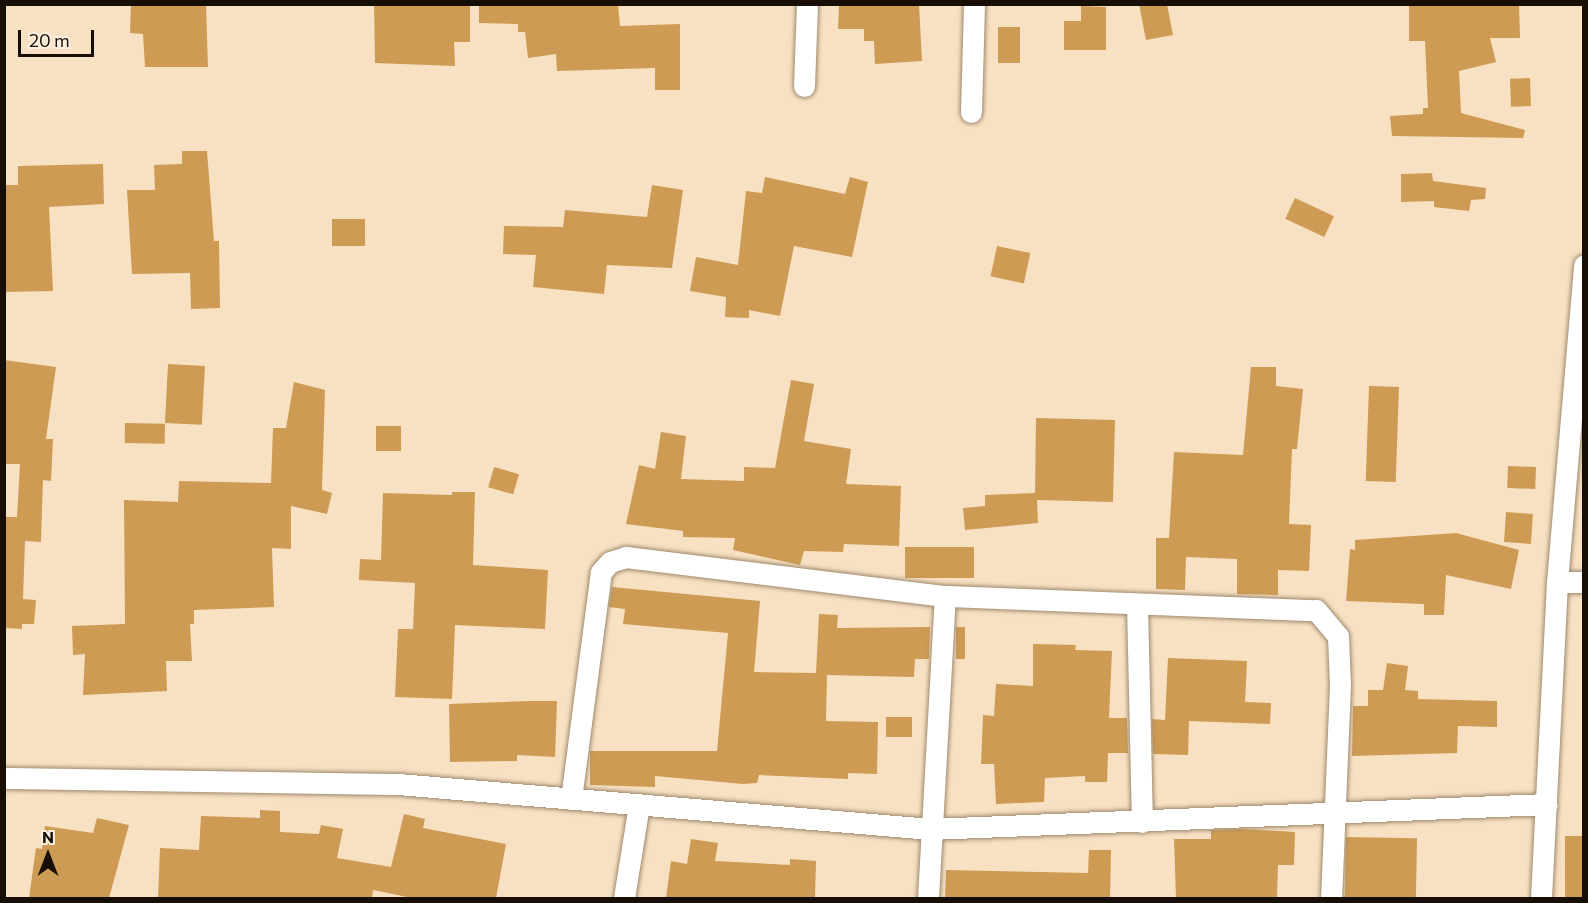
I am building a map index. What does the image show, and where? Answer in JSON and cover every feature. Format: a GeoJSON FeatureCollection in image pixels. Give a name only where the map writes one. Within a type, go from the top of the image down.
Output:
{"type":"FeatureCollection","features":[{"type":"Feature","properties":{"kind":"street"},"geometry":{"type":"LineString","coordinates":[[804,86],[807,4]]}},
{"type":"Feature","properties":{"kind":"street"},"geometry":{"type":"LineString","coordinates":[[970,112],[974,4]]}},
{"type":"Feature","properties":{"kind":"street"},"geometry":{"type":"LineString","coordinates":[[1540,898],[1557,582],[1584,265]]}},
{"type":"Feature","properties":{"kind":"street"},"geometry":{"type":"LineString","coordinates":[[571,799],[601,572],[610,562],[626,557],[945,596],[1316,610],[1338,636],[1340,685],[1331,898]]}},
{"type":"Feature","properties":{"kind":"street"},"geometry":{"type":"LineString","coordinates":[[1557,582],[1584,582]]}},
{"type":"Feature","properties":{"kind":"street"},"geometry":{"type":"LineString","coordinates":[[928,898],[930,829],[945,596]]}},
{"type":"Feature","properties":{"kind":"street"},"geometry":{"type":"LineString","coordinates":[[1137,604],[1142,822]]}},
{"type":"Feature","properties":{"kind":"street"},"geometry":{"type":"LineString","coordinates":[[4,778],[398,784],[930,829],[1334,816],[1546,804]]}},
{"type":"Feature","properties":{"kind":"street"},"geometry":{"type":"LineString","coordinates":[[624,898],[639,804]]}},
{"type":"Feature","properties":{"kind":"building"},"geometry":{"type":"Polygon","coordinates":[[[131,4],[206,4],[208,67],[145,67],[143,34],[130,33],[131,4]]]}},
{"type":"Feature","properties":{"kind":"building"},"geometry":{"type":"Polygon","coordinates":[[[374,4],[470,4],[470,42],[454,42],[455,66],[375,63],[374,4]]]}},
{"type":"Feature","properties":{"kind":"building"},"geometry":{"type":"Polygon","coordinates":[[[479,4],[618,4],[620,26],[680,24],[680,90],[655,90],[655,68],[557,71],[556,54],[528,58],[525,32],[518,32],[518,24],[479,23],[479,4]]]}},
{"type":"Feature","properties":{"kind":"building"},"geometry":{"type":"Polygon","coordinates":[[[839,4],[919,4],[922,61],[875,64],[874,41],[864,41],[864,29],[838,29],[839,4]]]}},
{"type":"Feature","properties":{"kind":"building"},"geometry":{"type":"Polygon","coordinates":[[[1139,4],[1167,4],[1173,35],[1146,40],[1139,4]]]}},
{"type":"Feature","properties":{"kind":"building"},"geometry":{"type":"Polygon","coordinates":[[[1519,4],[1520,38],[1490,38],[1496,62],[1459,71],[1461,113],[1525,130],[1523,138],[1392,136],[1390,116],[1423,114],[1423,108],[1428,108],[1425,41],[1409,41],[1409,5],[1519,4]]]}},
{"type":"Feature","properties":{"kind":"building"},"geometry":{"type":"Polygon","coordinates":[[[1081,6],[1106,7],[1106,50],[1064,50],[1064,21],[1081,21],[1081,6]]]}},
{"type":"Feature","properties":{"kind":"building"},"geometry":{"type":"Polygon","coordinates":[[[998,27],[1020,27],[1020,63],[998,63],[998,27]]]}},
{"type":"Feature","properties":{"kind":"building"},"geometry":{"type":"Polygon","coordinates":[[[1530,78],[1531,106],[1511,107],[1510,79],[1530,78]]]}},
{"type":"Feature","properties":{"kind":"building"},"geometry":{"type":"Polygon","coordinates":[[[182,151],[207,151],[214,241],[219,241],[220,308],[191,309],[190,273],[132,274],[127,190],[155,190],[154,165],[182,164],[182,151]]]}},
{"type":"Feature","properties":{"kind":"building"},"geometry":{"type":"Polygon","coordinates":[[[103,164],[104,204],[49,207],[53,291],[4,292],[6,185],[18,185],[18,166],[103,164]]]}},
{"type":"Feature","properties":{"kind":"building"},"geometry":{"type":"Polygon","coordinates":[[[1432,173],[1433,181],[1486,188],[1485,199],[1471,200],[1469,211],[1434,207],[1434,201],[1401,202],[1401,174],[1432,173]]]}},
{"type":"Feature","properties":{"kind":"building"},"geometry":{"type":"Polygon","coordinates":[[[765,177],[845,194],[850,177],[868,182],[852,257],[794,246],[780,316],[749,310],[749,318],[725,317],[726,297],[690,291],[696,257],[738,265],[746,191],[762,193],[765,177]]]}},
{"type":"Feature","properties":{"kind":"building"},"geometry":{"type":"Polygon","coordinates":[[[652,185],[683,190],[672,268],[607,265],[604,294],[533,287],[536,255],[503,254],[504,226],[563,227],[565,210],[647,217],[652,185]]]}},
{"type":"Feature","properties":{"kind":"building"},"geometry":{"type":"Polygon","coordinates":[[[1295,198],[1334,216],[1324,237],[1285,219],[1295,198]]]}},
{"type":"Feature","properties":{"kind":"building"},"geometry":{"type":"Polygon","coordinates":[[[332,219],[365,219],[365,246],[332,246],[332,219]]]}},
{"type":"Feature","properties":{"kind":"building"},"geometry":{"type":"Polygon","coordinates":[[[997,246],[1030,253],[1024,283],[991,276],[997,246]]]}},
{"type":"Feature","properties":{"kind":"building"},"geometry":{"type":"Polygon","coordinates":[[[4,360],[56,367],[46,439],[53,439],[51,481],[43,480],[41,542],[25,541],[23,599],[36,600],[34,624],[22,624],[22,629],[4,628],[4,517],[17,517],[20,464],[4,464],[4,360]]]}},
{"type":"Feature","properties":{"kind":"building"},"geometry":{"type":"Polygon","coordinates":[[[168,364],[205,366],[202,425],[165,423],[168,364]]]}},
{"type":"Feature","properties":{"kind":"building"},"geometry":{"type":"Polygon","coordinates":[[[1251,367],[1276,367],[1276,386],[1303,389],[1297,449],[1292,449],[1289,524],[1311,525],[1309,571],[1278,570],[1278,595],[1237,594],[1237,559],[1186,557],[1185,590],[1156,589],[1156,538],[1169,538],[1174,452],[1243,455],[1251,367]]]}},
{"type":"Feature","properties":{"kind":"building"},"geometry":{"type":"Polygon","coordinates":[[[791,380],[814,384],[804,441],[851,449],[846,484],[901,486],[899,546],[844,544],[843,552],[804,551],[800,565],[733,550],[735,538],[683,537],[683,531],[626,524],[639,465],[655,469],[661,432],[686,436],[681,479],[744,481],[744,467],[775,468],[791,380]]]}},
{"type":"Feature","properties":{"kind":"building"},"geometry":{"type":"Polygon","coordinates":[[[294,382],[325,390],[322,490],[332,493],[327,514],[291,506],[291,549],[272,548],[274,607],[194,610],[194,624],[190,624],[192,661],[166,661],[167,691],[83,695],[85,654],[73,655],[72,626],[125,624],[124,500],[178,502],[179,481],[271,483],[273,428],[286,428],[294,382]]]}},
{"type":"Feature","properties":{"kind":"building"},"geometry":{"type":"Polygon","coordinates":[[[1369,386],[1399,387],[1396,482],[1366,481],[1369,386]]]}},
{"type":"Feature","properties":{"kind":"building"},"geometry":{"type":"Polygon","coordinates":[[[1036,418],[1115,420],[1113,502],[1037,500],[1038,523],[965,530],[963,508],[985,506],[985,495],[1035,493],[1036,418]]]}},
{"type":"Feature","properties":{"kind":"building"},"geometry":{"type":"Polygon","coordinates":[[[125,423],[165,424],[165,444],[125,443],[125,423]]]}},
{"type":"Feature","properties":{"kind":"building"},"geometry":{"type":"Polygon","coordinates":[[[376,426],[401,426],[401,451],[376,451],[376,426]]]}},
{"type":"Feature","properties":{"kind":"building"},"geometry":{"type":"Polygon","coordinates":[[[1508,466],[1536,467],[1535,489],[1507,488],[1508,466]]]}},
{"type":"Feature","properties":{"kind":"building"},"geometry":{"type":"Polygon","coordinates":[[[494,467],[519,474],[513,494],[488,487],[494,467]]]}},
{"type":"Feature","properties":{"kind":"building"},"geometry":{"type":"Polygon","coordinates":[[[452,492],[475,492],[473,565],[548,570],[545,629],[455,625],[452,699],[395,697],[398,629],[413,629],[415,583],[359,580],[360,559],[381,560],[383,493],[452,495],[452,492]]]}},
{"type":"Feature","properties":{"kind":"building"},"geometry":{"type":"Polygon","coordinates":[[[1506,512],[1533,514],[1531,544],[1504,542],[1506,512]]]}},
{"type":"Feature","properties":{"kind":"building"},"geometry":{"type":"Polygon","coordinates":[[[1456,533],[1519,550],[1511,589],[1446,575],[1444,615],[1424,615],[1424,604],[1346,601],[1350,549],[1355,550],[1355,540],[1456,533]]]}},
{"type":"Feature","properties":{"kind":"building"},"geometry":{"type":"Polygon","coordinates":[[[905,547],[974,547],[974,578],[905,578],[905,547]]]}},
{"type":"Feature","properties":{"kind":"building"},"geometry":{"type":"Polygon","coordinates":[[[612,587],[760,601],[754,672],[816,673],[819,614],[838,615],[837,628],[930,627],[929,659],[915,659],[914,677],[827,675],[826,721],[878,722],[877,774],[848,773],[848,779],[759,775],[757,783],[743,784],[655,776],[655,787],[590,785],[590,751],[717,751],[728,633],[623,624],[625,609],[609,607],[612,587]]]}},
{"type":"Feature","properties":{"kind":"building"},"geometry":{"type":"Polygon","coordinates":[[[956,627],[965,627],[965,659],[956,659],[956,627]]]}},
{"type":"Feature","properties":{"kind":"building"},"geometry":{"type":"Polygon","coordinates":[[[1033,644],[1076,645],[1075,650],[1112,651],[1109,718],[1127,718],[1128,753],[1108,753],[1107,782],[1085,782],[1085,776],[1045,778],[1044,802],[996,804],[994,764],[981,764],[983,715],[994,716],[996,684],[1033,686],[1033,644]]]}},
{"type":"Feature","properties":{"kind":"building"},"geometry":{"type":"Polygon","coordinates":[[[1168,658],[1247,661],[1245,702],[1271,703],[1270,724],[1189,721],[1188,755],[1153,754],[1152,719],[1165,720],[1168,658]]]}},
{"type":"Feature","properties":{"kind":"building"},"geometry":{"type":"Polygon","coordinates":[[[1387,663],[1408,666],[1405,690],[1418,691],[1418,699],[1497,701],[1497,727],[1458,726],[1457,753],[1352,756],[1353,706],[1368,706],[1368,690],[1383,690],[1387,663]]]}},
{"type":"Feature","properties":{"kind":"building"},"geometry":{"type":"Polygon","coordinates":[[[557,701],[555,757],[517,755],[517,761],[450,762],[449,704],[557,701]]]}},
{"type":"Feature","properties":{"kind":"building"},"geometry":{"type":"Polygon","coordinates":[[[886,717],[912,717],[912,737],[886,737],[886,717]]]}},
{"type":"Feature","properties":{"kind":"building"},"geometry":{"type":"Polygon","coordinates":[[[260,810],[280,811],[280,832],[319,834],[321,825],[343,829],[337,858],[391,867],[404,814],[425,819],[423,828],[506,844],[496,898],[412,898],[373,890],[372,898],[158,898],[160,848],[199,850],[201,816],[260,818],[260,810]]]}},
{"type":"Feature","properties":{"kind":"building"},"geometry":{"type":"Polygon","coordinates":[[[97,818],[129,825],[109,898],[29,898],[36,848],[42,849],[45,826],[93,833],[97,818]]]}},
{"type":"Feature","properties":{"kind":"building"},"geometry":{"type":"Polygon","coordinates":[[[1211,830],[1295,832],[1294,865],[1278,865],[1277,898],[1176,898],[1174,839],[1211,839],[1211,830]]]}},
{"type":"Feature","properties":{"kind":"building"},"geometry":{"type":"Polygon","coordinates":[[[1565,836],[1584,836],[1584,898],[1565,898],[1565,836]]]}},
{"type":"Feature","properties":{"kind":"building"},"geometry":{"type":"Polygon","coordinates":[[[1346,837],[1417,838],[1416,898],[1345,898],[1346,837]]]}},
{"type":"Feature","properties":{"kind":"building"},"geometry":{"type":"Polygon","coordinates":[[[691,839],[718,843],[715,861],[790,865],[790,859],[816,861],[815,898],[666,898],[671,861],[687,864],[691,839]]]}},
{"type":"Feature","properties":{"kind":"building"},"geometry":{"type":"Polygon","coordinates":[[[1089,850],[1111,850],[1110,898],[945,898],[946,870],[1088,873],[1089,850]]]}}]}
